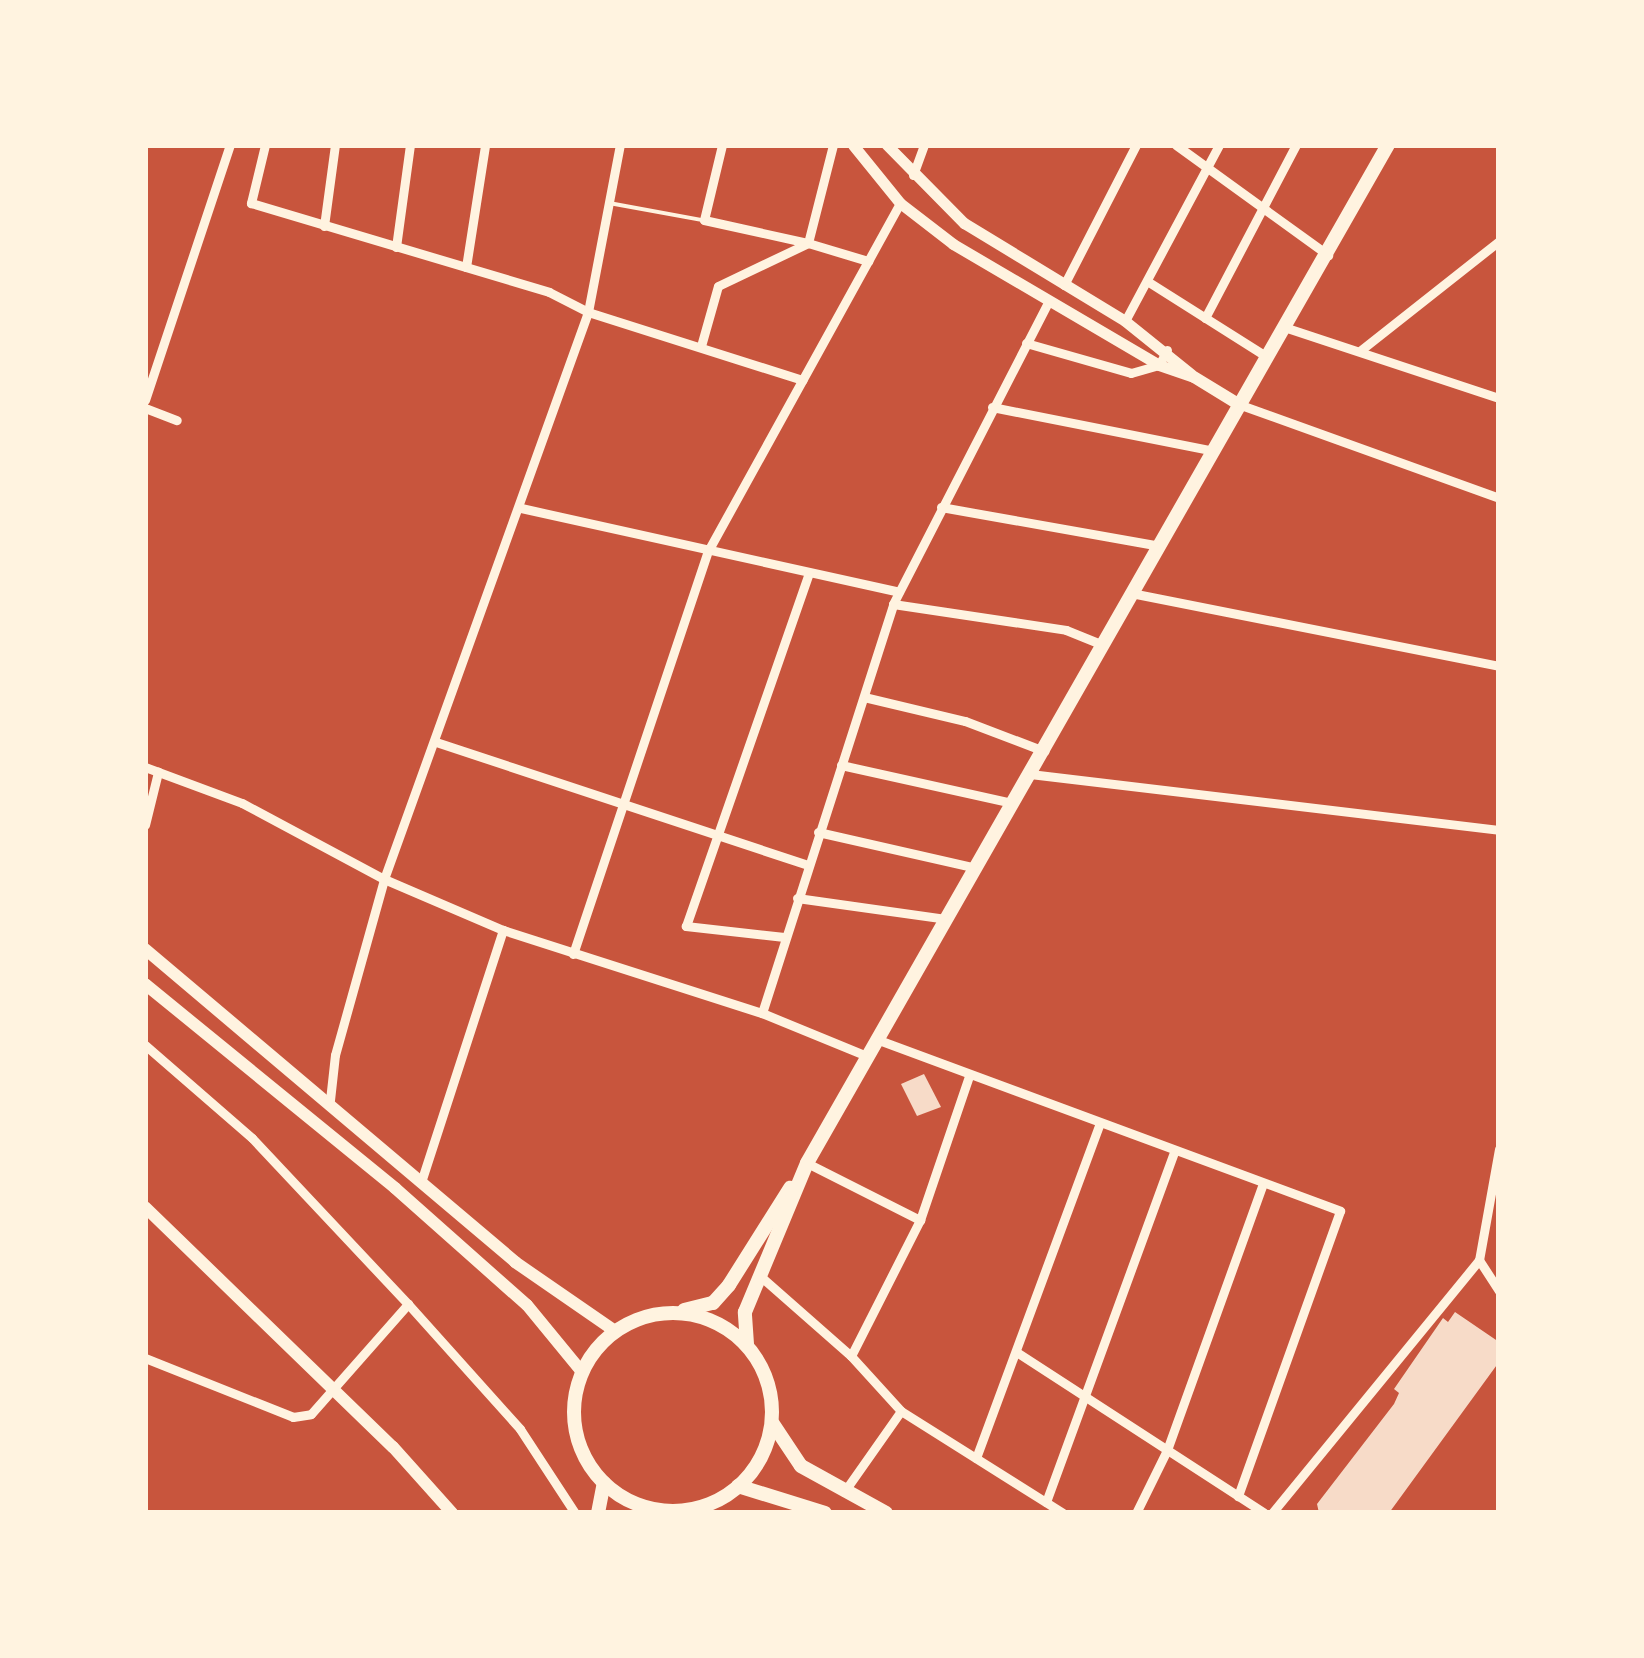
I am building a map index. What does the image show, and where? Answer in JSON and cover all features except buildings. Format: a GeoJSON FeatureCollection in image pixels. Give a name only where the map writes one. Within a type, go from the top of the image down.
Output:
{"type":"FeatureCollection","features":[{"type":"Feature","properties":{"kind":"main road"},"geometry":{"type":"LineString","coordinates":[[669,1312],[698,1316],[746,1344],[763,1368],[772,1424],[765,1452],[738,1486],[699,1508],[650,1511],[604,1483],[577,1440],[573,1410],[582,1372],[615,1331],[669,1312],[713,1303],[807,1162],[1044,751],[1155,544],[1209,450],[1270,359],[1388,145]]}},
{"type":"Feature","properties":{"kind":"main road"},"geometry":{"type":"LineString","coordinates":[[1194,377],[1238,404]]}},
{"type":"Feature","properties":{"kind":"main road"},"geometry":{"type":"LineString","coordinates":[[145,949],[330,1100],[528,1272],[615,1331]]}},
{"type":"Feature","properties":{"kind":"main road"},"geometry":{"type":"LineString","coordinates":[[145,984],[512,1292],[582,1372]]}},
{"type":"Feature","properties":{"kind":"main road"},"geometry":{"type":"LineString","coordinates":[[746,1344],[745,1312],[807,1162]]}},
{"type":"Feature","properties":{"kind":"main road"},"geometry":{"type":"LineString","coordinates":[[145,1207],[335,1391],[452,1513]]}},
{"type":"Feature","properties":{"kind":"main road"},"geometry":{"type":"LineString","coordinates":[[772,1424],[801,1466],[886,1513]]}},
{"type":"Feature","properties":{"kind":"main road"},"geometry":{"type":"LineString","coordinates":[[598,1513],[604,1483]]}},
{"type":"Feature","properties":{"kind":"main road"},"geometry":{"type":"LineString","coordinates":[[738,1486],[825,1513]]}},
{"type":"Feature","properties":{"kind":"street"},"geometry":{"type":"LineString","coordinates":[[145,400],[230,145]]}},
{"type":"Feature","properties":{"kind":"street"},"geometry":{"type":"LineString","coordinates":[[265,145],[251,204],[466,267],[588,312],[803,380]]}},
{"type":"Feature","properties":{"kind":"street"},"geometry":{"type":"LineString","coordinates":[[324,226],[335,145]]}},
{"type":"Feature","properties":{"kind":"street"},"geometry":{"type":"LineString","coordinates":[[396,248],[410,145]]}},
{"type":"Feature","properties":{"kind":"street"},"geometry":{"type":"LineString","coordinates":[[466,267],[485,145]]}},
{"type":"Feature","properties":{"kind":"street"},"geometry":{"type":"LineString","coordinates":[[330,1100],[335,1054],[384,879],[521,508],[588,312],[620,145]]}},
{"type":"Feature","properties":{"kind":"street"},"geometry":{"type":"LineString","coordinates":[[722,145],[704,220],[868,260]]}},
{"type":"Feature","properties":{"kind":"street"},"geometry":{"type":"LineString","coordinates":[[808,243],[833,145]]}},
{"type":"Feature","properties":{"kind":"street"},"geometry":{"type":"LineString","coordinates":[[852,145],[900,203],[1048,302],[1158,365],[1194,377]]}},
{"type":"Feature","properties":{"kind":"street"},"geometry":{"type":"LineString","coordinates":[[887,145],[912,178],[964,223],[1125,321],[1167,350],[1194,377]]}},
{"type":"Feature","properties":{"kind":"street"},"geometry":{"type":"LineString","coordinates":[[912,178],[924,145]]}},
{"type":"Feature","properties":{"kind":"street"},"geometry":{"type":"LineString","coordinates":[[1064,285],[1136,145]]}},
{"type":"Feature","properties":{"kind":"street"},"geometry":{"type":"LineString","coordinates":[[1176,145],[1328,255]]}},
{"type":"Feature","properties":{"kind":"street"},"geometry":{"type":"LineString","coordinates":[[1125,321],[1220,145]]}},
{"type":"Feature","properties":{"kind":"street"},"geometry":{"type":"LineString","coordinates":[[1205,318],[1296,145]]}},
{"type":"Feature","properties":{"kind":"street"},"geometry":{"type":"LineString","coordinates":[[573,954],[708,551],[900,203]]}},
{"type":"Feature","properties":{"kind":"street"},"geometry":{"type":"LineString","coordinates":[[1361,350],[1499,241]]}},
{"type":"Feature","properties":{"kind":"street"},"geometry":{"type":"LineString","coordinates":[[701,346],[718,286],[808,243]]}},
{"type":"Feature","properties":{"kind":"street"},"geometry":{"type":"LineString","coordinates":[[1148,281],[1270,359]]}},
{"type":"Feature","properties":{"kind":"street"},"geometry":{"type":"LineString","coordinates":[[762,1013],[893,604],[1048,302]]}},
{"type":"Feature","properties":{"kind":"street"},"geometry":{"type":"LineString","coordinates":[[1288,328],[1499,398]]}},
{"type":"Feature","properties":{"kind":"street"},"geometry":{"type":"LineString","coordinates":[[1026,343],[1131,373],[1158,365],[1167,350]]}},
{"type":"Feature","properties":{"kind":"street"},"geometry":{"type":"LineString","coordinates":[[1238,404],[1499,498]]}},
{"type":"Feature","properties":{"kind":"street"},"geometry":{"type":"LineString","coordinates":[[992,407],[1209,450]]}},
{"type":"Feature","properties":{"kind":"street"},"geometry":{"type":"LineString","coordinates":[[145,408],[177,420]]}},
{"type":"Feature","properties":{"kind":"street"},"geometry":{"type":"LineString","coordinates":[[521,508],[898,592]]}},
{"type":"Feature","properties":{"kind":"street"},"geometry":{"type":"LineString","coordinates":[[941,508],[1155,544]]}},
{"type":"Feature","properties":{"kind":"street"},"geometry":{"type":"LineString","coordinates":[[784,938],[686,926],[809,573]]}},
{"type":"Feature","properties":{"kind":"street"},"geometry":{"type":"LineString","coordinates":[[1128,593],[1499,666]]}},
{"type":"Feature","properties":{"kind":"street"},"geometry":{"type":"LineString","coordinates":[[893,604],[1066,630],[1101,644]]}},
{"type":"Feature","properties":{"kind":"street"},"geometry":{"type":"LineString","coordinates":[[864,697],[965,721],[1044,751]]}},
{"type":"Feature","properties":{"kind":"street"},"geometry":{"type":"LineString","coordinates":[[436,742],[806,866]]}},
{"type":"Feature","properties":{"kind":"street"},"geometry":{"type":"LineString","coordinates":[[841,765],[1013,803]]}},
{"type":"Feature","properties":{"kind":"street"},"geometry":{"type":"LineString","coordinates":[[145,767],[242,803],[384,879],[503,930],[762,1013],[867,1056]]}},
{"type":"Feature","properties":{"kind":"street"},"geometry":{"type":"LineString","coordinates":[[145,826],[158,772]]}},
{"type":"Feature","properties":{"kind":"street"},"geometry":{"type":"LineString","coordinates":[[1030,774],[1499,830]]}},
{"type":"Feature","properties":{"kind":"street"},"geometry":{"type":"LineString","coordinates":[[818,832],[976,868]]}},
{"type":"Feature","properties":{"kind":"street"},"geometry":{"type":"LineString","coordinates":[[797,898],[946,920]]}},
{"type":"Feature","properties":{"kind":"street"},"geometry":{"type":"LineString","coordinates":[[422,1179],[503,930]]}},
{"type":"Feature","properties":{"kind":"street"},"geometry":{"type":"LineString","coordinates":[[876,1039],[1174,1153],[1340,1211],[1238,1496]]}},
{"type":"Feature","properties":{"kind":"street"},"geometry":{"type":"LineString","coordinates":[[145,1045],[252,1138],[408,1304],[520,1429],[574,1513]]}},
{"type":"Feature","properties":{"kind":"street"},"geometry":{"type":"LineString","coordinates":[[851,1356],[920,1220],[968,1076]]}},
{"type":"Feature","properties":{"kind":"street"},"geometry":{"type":"LineString","coordinates":[[976,1458],[1018,1353],[1099,1125]]}},
{"type":"Feature","properties":{"kind":"street"},"geometry":{"type":"LineString","coordinates":[[1272,1513],[1479,1260],[1499,1149]]}},
{"type":"Feature","properties":{"kind":"street"},"geometry":{"type":"LineString","coordinates":[[1046,1502],[1174,1153]]}},
{"type":"Feature","properties":{"kind":"street"},"geometry":{"type":"LineString","coordinates":[[807,1162],[920,1220]]}},
{"type":"Feature","properties":{"kind":"street"},"geometry":{"type":"LineString","coordinates":[[1136,1513],[1167,1450],[1263,1184]]}},
{"type":"Feature","properties":{"kind":"street"},"geometry":{"type":"LineString","coordinates":[[1483,1235],[1499,1231]]}},
{"type":"Feature","properties":{"kind":"street"},"geometry":{"type":"LineString","coordinates":[[1479,1260],[1499,1291]]}},
{"type":"Feature","properties":{"kind":"street"},"geometry":{"type":"LineString","coordinates":[[760,1276],[851,1356],[902,1411],[1063,1513]]}},
{"type":"Feature","properties":{"kind":"street"},"geometry":{"type":"LineString","coordinates":[[145,1358],[293,1417],[310,1414],[335,1391],[408,1304]]}},
{"type":"Feature","properties":{"kind":"street"},"geometry":{"type":"LineString","coordinates":[[1018,1353],[1264,1513]]}},
{"type":"Feature","properties":{"kind":"street"},"geometry":{"type":"LineString","coordinates":[[844,1492],[902,1411]]}},
{"type":"Feature","properties":{"kind":"lane"},"geometry":{"type":"LineString","coordinates":[[608,203],[704,220]]}}]}
